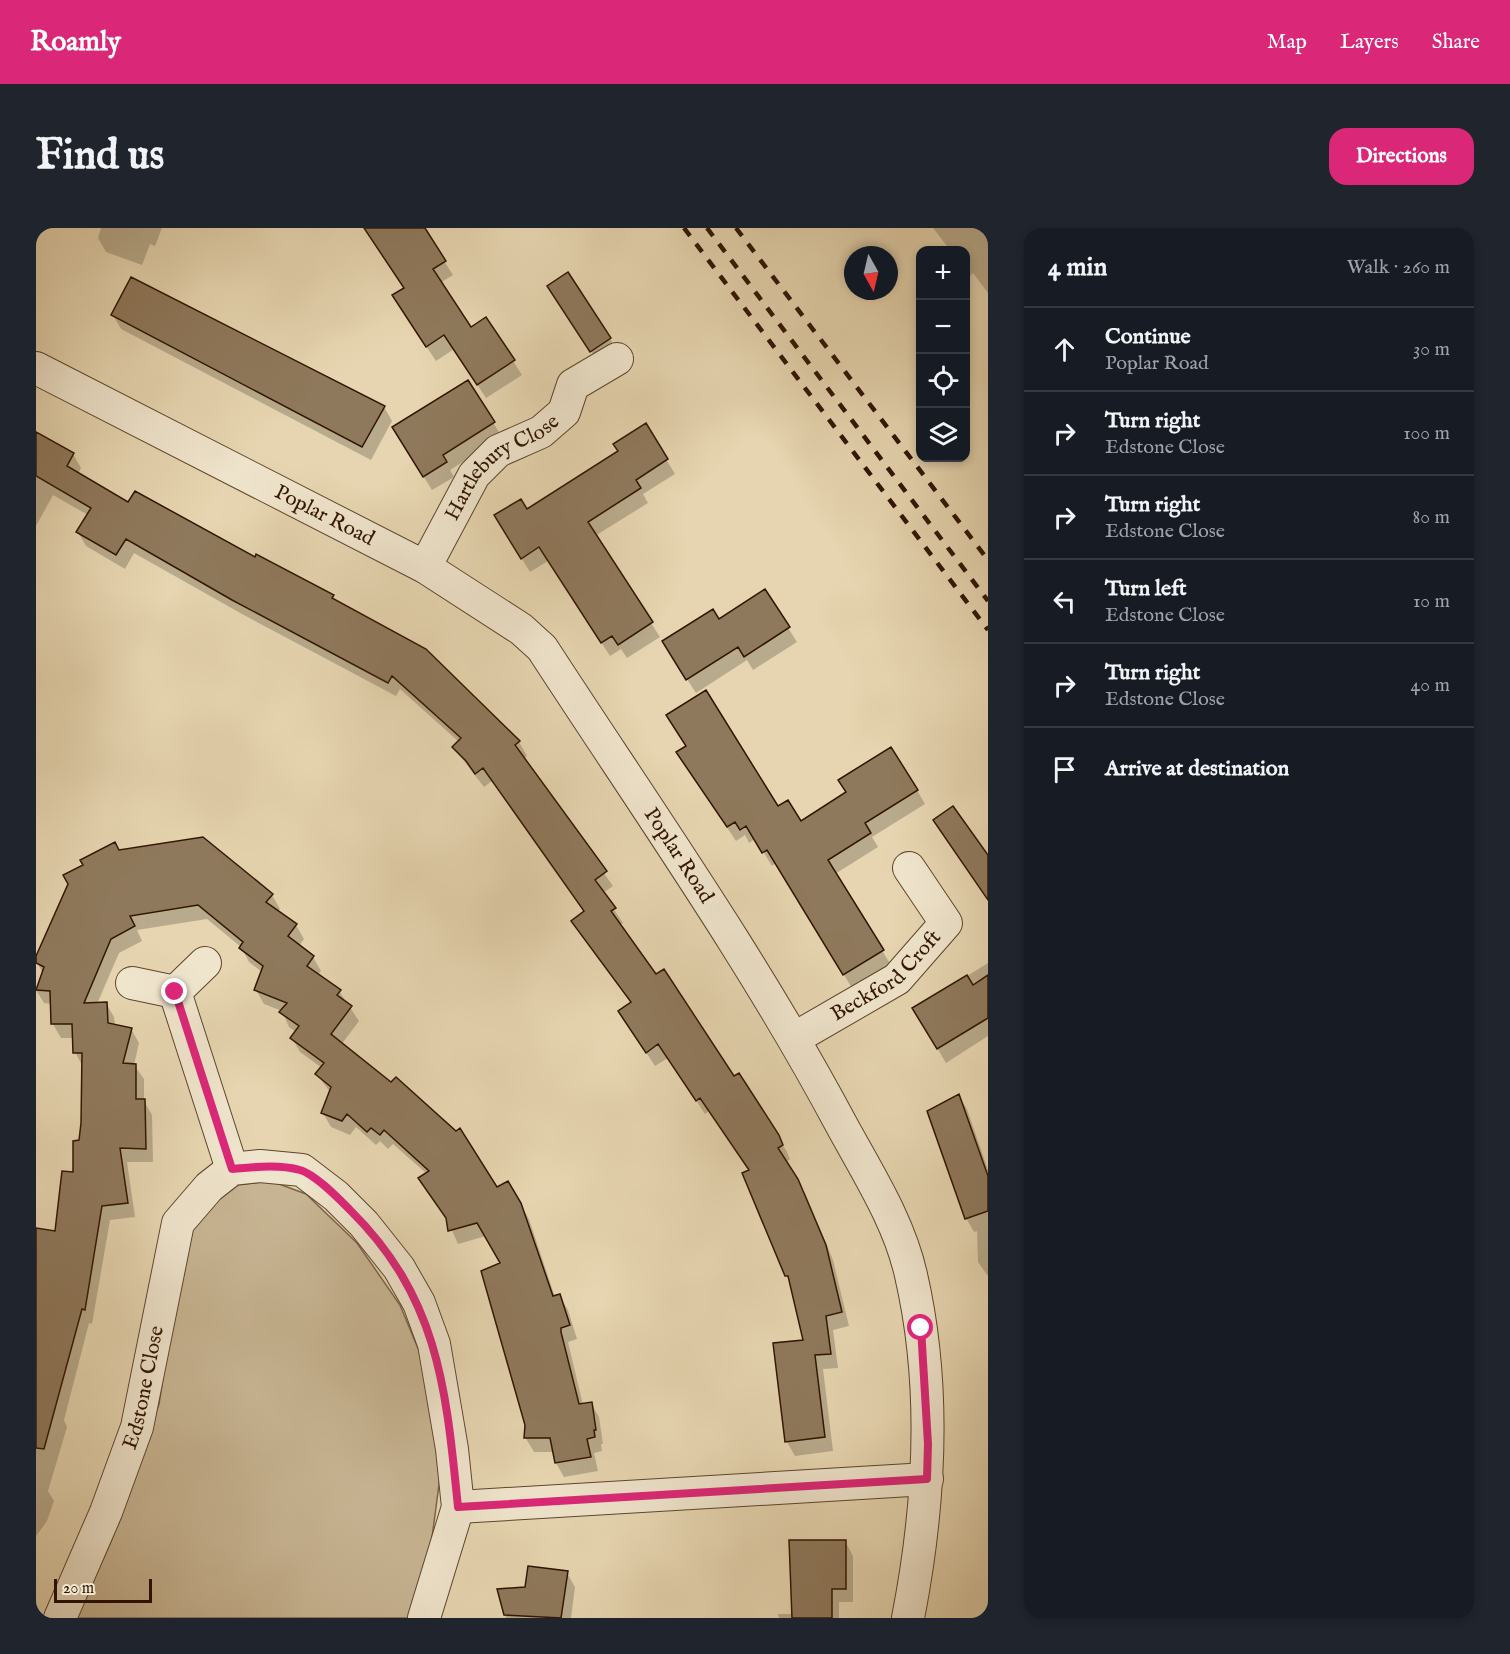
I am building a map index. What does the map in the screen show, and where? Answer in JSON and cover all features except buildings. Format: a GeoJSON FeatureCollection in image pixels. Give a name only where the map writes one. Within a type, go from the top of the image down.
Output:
{"type":"FeatureCollection","features":[{"type":"Feature","properties":{"kind":"street","name":"Hartlebury Close"},"geometry":{"type":"LineString","coordinates":[[425,567],[474,475],[498,452],[540,432],[564,412],[573,385],[617,359]]}},
{"type":"Feature","properties":{"kind":"street","name":"Poplar Road"},"geometry":{"type":"LineString","coordinates":[[36,368],[425,567],[521,629],[542,648],[795,1038],[895,1225],[911,1273],[921,1328],[926,1377],[927,1479],[917,1571],[908,1618]]}},
{"type":"Feature","properties":{"kind":"street","name":"Beckford Croft"},"geometry":{"type":"LineString","coordinates":[[795,1038],[897,979],[946,923],[909,868]]}},
{"type":"Feature","properties":{"kind":"street"},"geometry":{"type":"LineString","coordinates":[[175,992],[205,963]]}},
{"type":"Feature","properties":{"kind":"street"},"geometry":{"type":"LineString","coordinates":[[132,983],[175,992]]}},
{"type":"Feature","properties":{"kind":"street"},"geometry":{"type":"LineString","coordinates":[[175,992],[232,1169],[260,1166],[302,1170],[336,1196],[364,1224],[399,1268],[419,1303],[434,1344],[452,1449],[458,1507],[424,1618]]}},
{"type":"Feature","properties":{"kind":"street","name":"Edstone Close"},"geometry":{"type":"LineString","coordinates":[[60,1618],[106,1512],[137,1427],[178,1223],[208,1187],[232,1169]]}},
{"type":"Feature","properties":{"kind":"street"},"geometry":{"type":"LineString","coordinates":[[458,1507],[927,1479]]}},
{"type":"Feature","properties":{"kind":"shaded area"},"geometry":{"type":"Polygon","coordinates":[[[271,1181],[306,1194],[357,1243],[400,1305],[429,1375],[440,1477],[431,1545],[411,1618],[76,1618],[110,1544],[159,1404],[185,1236],[208,1205],[237,1185],[271,1181]]]}},
{"type":"Feature","properties":{"kind":"railway"},"geometry":{"type":"LineString","coordinates":[[684,228],[988,630]]}},
{"type":"Feature","properties":{"kind":"railway"},"geometry":{"type":"LineString","coordinates":[[707,228],[988,601]]}},
{"type":"Feature","properties":{"kind":"railway"},"geometry":{"type":"LineString","coordinates":[[736,228],[988,560]]}},
{"type":"Feature","properties":{"kind":"route"},"geometry":{"type":"LineString","coordinates":[[175,992],[232,1169],[260,1166],[302,1170],[336,1196],[364,1224],[399,1268],[419,1303],[434,1344],[452,1449],[458,1507],[927,1479],[926,1377],[921,1328]]}}]}
